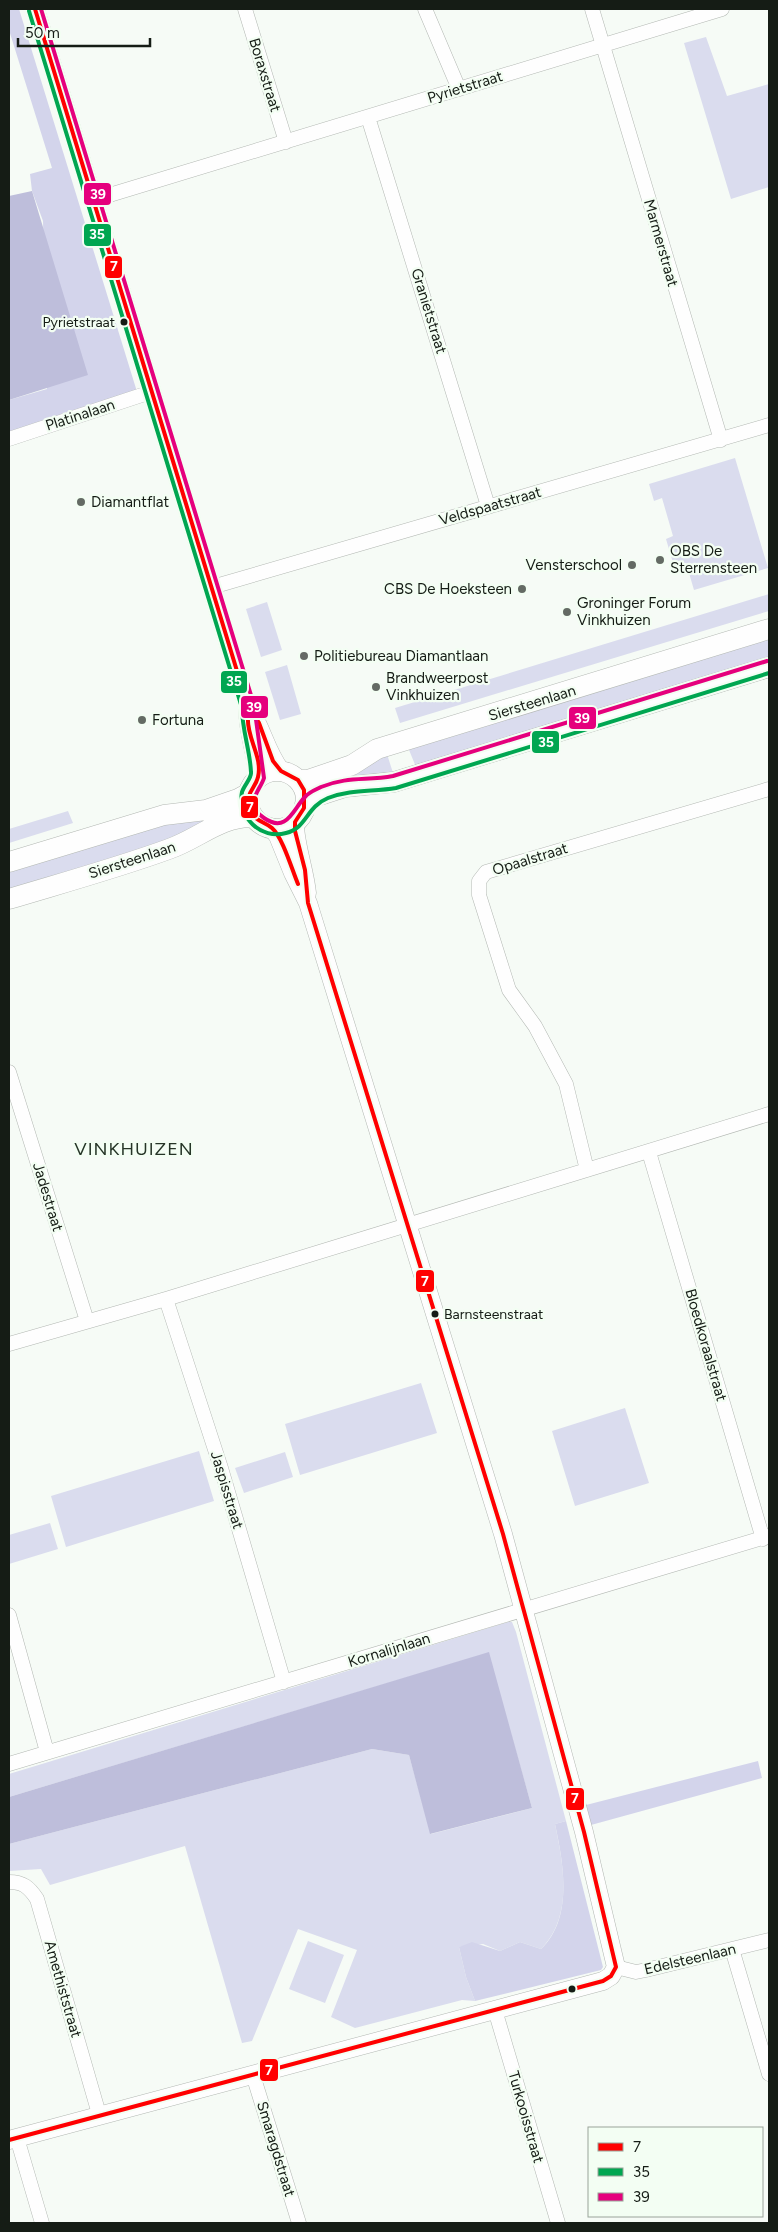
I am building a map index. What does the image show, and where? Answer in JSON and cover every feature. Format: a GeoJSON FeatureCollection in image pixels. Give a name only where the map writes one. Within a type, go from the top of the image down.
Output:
{"type":"FeatureCollection","features":[{"type":"Feature","properties":{"kind":"main road","name":"Siersteenlaan"},"geometry":{"type":"LineString","coordinates":[[289,775],[308,780],[347,768],[372,752],[383,748],[769,629]]}},
{"type":"Feature","properties":{"kind":"main road"},"geometry":{"type":"LineString","coordinates":[[253,785],[248,805],[254,817],[261,824],[272,828],[284,828],[295,822],[306,804],[314,797],[345,787],[394,782],[769,667]]}},
{"type":"Feature","properties":{"kind":"main road"},"geometry":{"type":"LineString","coordinates":[[9,862],[164,815],[206,810],[238,799],[269,772],[289,775],[304,790],[306,804]]}},
{"type":"Feature","properties":{"kind":"main road","name":"Siersteenlaan"},"geometry":{"type":"LineString","coordinates":[[9,899],[168,850],[211,827],[243,816],[254,817]]}},
{"type":"Feature","properties":{"kind":"street"},"geometry":{"type":"LineString","coordinates":[[35,9],[248,707],[259,723],[273,761],[289,775]]}},
{"type":"Feature","properties":{"kind":"street","name":"Boraxstraat"},"geometry":{"type":"LineString","coordinates":[[245,9],[286,142]]}},
{"type":"Feature","properties":{"kind":"street"},"geometry":{"type":"LineString","coordinates":[[425,9],[459,89]]}},
{"type":"Feature","properties":{"kind":"street"},"geometry":{"type":"LineString","coordinates":[[592,9],[603,45]]}},
{"type":"Feature","properties":{"kind":"street","name":"Pyrietstraat"},"geometry":{"type":"LineString","coordinates":[[93,200],[722,9]]}},
{"type":"Feature","properties":{"kind":"street","name":"Marmerstraat"},"geometry":{"type":"LineString","coordinates":[[603,45],[721,440]]}},
{"type":"Feature","properties":{"kind":"street","name":"Granietstraat"},"geometry":{"type":"LineString","coordinates":[[368,117],[488,506]]}},
{"type":"Feature","properties":{"kind":"street","name":"Platinalaan"},"geometry":{"type":"LineString","coordinates":[[9,439],[152,392]]}},
{"type":"Feature","properties":{"kind":"street","name":"Veldspaatstraat"},"geometry":{"type":"LineString","coordinates":[[212,588],[769,425]]}},
{"type":"Feature","properties":{"kind":"street"},"geometry":{"type":"LineString","coordinates":[[248,707],[247,726],[258,765],[253,785]]}},
{"type":"Feature","properties":{"kind":"street","name":"Opaalstraat"},"geometry":{"type":"LineString","coordinates":[[587,1170],[566,1084],[535,1026],[509,990],[479,896],[479,881],[486,872],[769,789]]}},
{"type":"Feature","properties":{"kind":"street"},"geometry":{"type":"LineString","coordinates":[[295,822],[294,832],[305,870],[308,903]]}},
{"type":"Feature","properties":{"kind":"street"},"geometry":{"type":"LineString","coordinates":[[42,2223],[13,2139],[99,2114],[254,2075],[603,1981],[611,1976],[616,1967],[586,1841],[500,1524],[308,903],[278,836],[272,828]]}},
{"type":"Feature","properties":{"kind":"street","name":"Jadestraat"},"geometry":{"type":"LineString","coordinates":[[9,1072],[87,1321]]}},
{"type":"Feature","properties":{"kind":"street"},"geometry":{"type":"LineString","coordinates":[[9,1344],[166,1299],[769,1114]]}},
{"type":"Feature","properties":{"kind":"street","name":"Bloedkoraalstraat"},"geometry":{"type":"LineString","coordinates":[[649,1152],[766,1538]]}},
{"type":"Feature","properties":{"kind":"street","name":"Jaspisstraat"},"geometry":{"type":"LineString","coordinates":[[166,1299],[221,1468],[284,1682]]}},
{"type":"Feature","properties":{"kind":"street","name":"Kornalijnlaan"},"geometry":{"type":"LineString","coordinates":[[9,1764],[766,1538]]}},
{"type":"Feature","properties":{"kind":"street"},"geometry":{"type":"LineString","coordinates":[[9,1615],[47,1752]]}},
{"type":"Feature","properties":{"kind":"street","name":"Amethiststraat"},"geometry":{"type":"LineString","coordinates":[[9,1882],[21,1882],[30,1889],[37,1899],[99,2114]]}},
{"type":"Feature","properties":{"kind":"street","name":"Edelsteenlaan"},"geometry":{"type":"LineString","coordinates":[[616,1967],[636,1972],[769,1940]]}},
{"type":"Feature","properties":{"kind":"street"},"geometry":{"type":"LineString","coordinates":[[732,1950],[769,2074]]}},
{"type":"Feature","properties":{"kind":"street","name":"Turkooisstraat"},"geometry":{"type":"LineString","coordinates":[[495,2010],[558,2223]]}},
{"type":"Feature","properties":{"kind":"street","name":"Smaragdstraat"},"geometry":{"type":"LineString","coordinates":[[254,2075],[299,2223]]}},
{"type":"Feature","properties":{"kind":"shaded area"},"geometry":{"type":"Polygon","coordinates":[[[9,9],[19,9],[138,395],[9,434],[9,400],[47,389],[43,221],[32,191],[30,174],[52,168],[9,30],[9,9]]]}},
{"type":"Feature","properties":{"kind":"shaded area"},"geometry":{"type":"Polygon","coordinates":[[[706,37],[727,96],[769,84],[769,187],[731,199],[684,43],[706,37]]]}},
{"type":"Feature","properties":{"kind":"shaded area"},"geometry":{"type":"Polygon","coordinates":[[[32,191],[88,375],[9,400],[9,196],[32,191]]]}},
{"type":"Feature","properties":{"kind":"shaded area"},"geometry":{"type":"Polygon","coordinates":[[[735,458],[768,568],[694,590],[686,563],[674,566],[666,539],[673,536],[662,498],[654,501],[649,484],[735,458]]]}},
{"type":"Feature","properties":{"kind":"shaded area"},"geometry":{"type":"Polygon","coordinates":[[[769,594],[769,611],[400,723],[395,708],[769,594]]]}},
{"type":"Feature","properties":{"kind":"shaded area"},"geometry":{"type":"Polygon","coordinates":[[[267,602],[282,650],[261,657],[246,609],[267,602]]]}},
{"type":"Feature","properties":{"kind":"shaded area"},"geometry":{"type":"Polygon","coordinates":[[[769,634],[769,661],[416,767],[407,745],[769,634]]]}},
{"type":"Feature","properties":{"kind":"shaded area"},"geometry":{"type":"Polygon","coordinates":[[[287,665],[301,714],[280,720],[265,672],[287,665]]]}},
{"type":"Feature","properties":{"kind":"shaded area"},"geometry":{"type":"Polygon","coordinates":[[[386,751],[394,776],[344,779],[386,751]]]}},
{"type":"Feature","properties":{"kind":"shaded area"},"geometry":{"type":"Polygon","coordinates":[[[68,811],[73,823],[9,843],[9,829],[68,811]]]}},
{"type":"Feature","properties":{"kind":"shaded area"},"geometry":{"type":"Polygon","coordinates":[[[207,817],[209,821],[187,834],[9,893],[9,867],[157,821],[207,817]]]}},
{"type":"Feature","properties":{"kind":"shaded area"},"geometry":{"type":"Polygon","coordinates":[[[421,1383],[437,1433],[300,1475],[285,1424],[421,1383]]]}},
{"type":"Feature","properties":{"kind":"shaded area"},"geometry":{"type":"Polygon","coordinates":[[[625,1408],[649,1483],[575,1506],[552,1431],[625,1408]]]}},
{"type":"Feature","properties":{"kind":"shaded area"},"geometry":{"type":"Polygon","coordinates":[[[199,1451],[214,1501],[66,1547],[51,1496],[199,1451]]]}},
{"type":"Feature","properties":{"kind":"shaded area"},"geometry":{"type":"Polygon","coordinates":[[[285,1452],[293,1477],[244,1493],[235,1468],[285,1452]]]}},
{"type":"Feature","properties":{"kind":"shaded area"},"geometry":{"type":"Polygon","coordinates":[[[50,1523],[58,1549],[9,1564],[9,1535],[50,1523]]]}},
{"type":"Feature","properties":{"kind":"shaded area"},"geometry":{"type":"Polygon","coordinates":[[[512,1622],[516,1632],[566,1821],[555,1824],[563,1872],[562,1905],[558,1921],[551,1936],[541,1949],[520,1942],[500,1951],[483,1944],[459,1947],[466,1977],[475,2001],[462,2000],[355,2028],[331,2017],[357,1950],[298,1929],[252,2041],[242,2043],[185,1846],[50,1885],[41,1869],[9,1871],[9,1844],[372,1749],[409,1755],[431,1834],[532,1808],[488,1653],[9,1797],[9,1774],[512,1622]]]}},
{"type":"Feature","properties":{"kind":"shaded area"},"geometry":{"type":"Polygon","coordinates":[[[489,1652],[532,1808],[430,1834],[409,1755],[372,1749],[9,1844],[9,1797],[489,1652]]]}},
{"type":"Feature","properties":{"kind":"shaded area"},"geometry":{"type":"Polygon","coordinates":[[[758,1761],[762,1778],[591,1825],[586,1805],[758,1761]]]}},
{"type":"Feature","properties":{"kind":"shaded area"},"geometry":{"type":"Polygon","coordinates":[[[566,1821],[603,1967],[601,1970],[475,2001],[466,1977],[459,1947],[472,1942],[500,1951],[520,1942],[541,1949],[551,1936],[558,1922],[562,1906],[563,1872],[555,1824],[566,1821]]]}},
{"type":"Feature","properties":{"kind":"shaded area"},"geometry":{"type":"Polygon","coordinates":[[[308,1941],[344,1955],[325,2003],[289,1989],[308,1941]]]}},
{"type":"Feature","properties":{"kind":"transit line","name":"7"},"geometry":{"type":"LineString","coordinates":[[9,2140],[603,1981],[611,1976],[616,1967],[584,1832],[503,1534],[308,903],[305,870],[295,831],[295,822],[304,808],[304,790],[298,780],[281,771],[273,761],[259,723],[248,707],[35,9]]}},
{"type":"Feature","properties":{"kind":"transit line","name":"39"},"geometry":{"type":"LineString","coordinates":[[41,9],[254,705],[264,778],[254,803],[258,813],[272,822],[284,822],[308,794],[321,787],[340,781],[393,776],[767,661]]}},
{"type":"Feature","properties":{"kind":"transit line","name":"35"},"geometry":{"type":"LineString","coordinates":[[29,11],[242,708],[251,772],[242,792],[241,801],[247,818],[253,824],[260,830],[268,833],[286,833],[298,827],[321,802],[337,795],[396,788],[769,673]]}},
{"type":"Feature","properties":{"kind":"transit line","name":"7"},"geometry":{"type":"LineString","coordinates":[[248,717],[249,732],[257,754],[259,770],[257,781],[249,798],[251,813],[276,833],[298,884]]}},
{"type":"Feature","properties":{"kind":"place","name":"Pyrietstraat"},"geometry":{"type":"Point","coordinates":[124,322]}},
{"type":"Feature","properties":{"kind":"place","name":"Diamantflat"},"geometry":{"type":"Point","coordinates":[81,502]}},
{"type":"Feature","properties":{"kind":"place","name":"OBS De Sterrensteen"},"geometry":{"type":"Point","coordinates":[660,560]}},
{"type":"Feature","properties":{"kind":"place","name":"Vensterschool"},"geometry":{"type":"Point","coordinates":[632,565]}},
{"type":"Feature","properties":{"kind":"place","name":"CBS De Hoeksteen"},"geometry":{"type":"Point","coordinates":[522,589]}},
{"type":"Feature","properties":{"kind":"place","name":"Groninger Forum Vinkhuizen"},"geometry":{"type":"Point","coordinates":[567,612]}},
{"type":"Feature","properties":{"kind":"place","name":"Politiebureau Diamantlaan"},"geometry":{"type":"Point","coordinates":[304,656]}},
{"type":"Feature","properties":{"kind":"place","name":"Brandweerpost Vinkhuizen"},"geometry":{"type":"Point","coordinates":[376,687]}},
{"type":"Feature","properties":{"kind":"place","name":"Fortuna"},"geometry":{"type":"Point","coordinates":[142,720]}},
{"type":"Feature","properties":{"kind":"place","name":"Barnsteenstraat"},"geometry":{"type":"Point","coordinates":[435,1314]}},
{"type":"Feature","properties":{"kind":"district","name":"VINKHUIZEN"},"geometry":{"type":"Point","coordinates":[134,1149]}}]}
